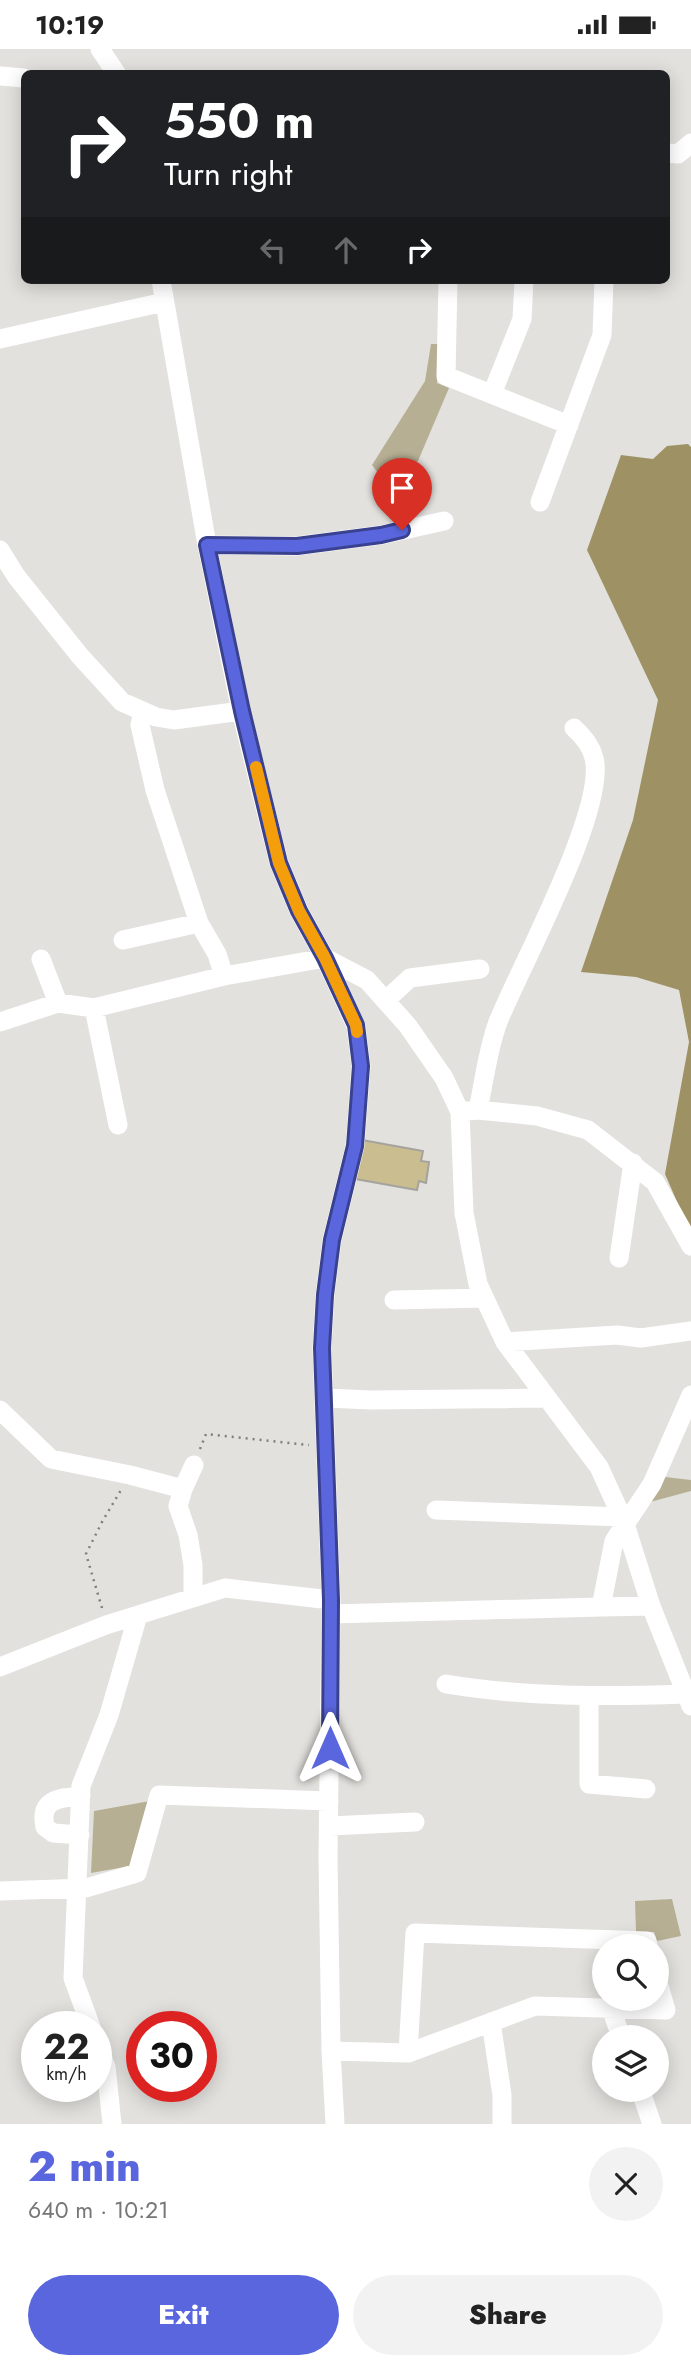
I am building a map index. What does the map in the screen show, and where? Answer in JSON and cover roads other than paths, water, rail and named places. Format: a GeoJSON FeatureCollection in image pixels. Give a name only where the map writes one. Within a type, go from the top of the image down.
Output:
{"type":"FeatureCollection","features":[{"type":"Feature","properties":{"kind":"street"},"geometry":{"type":"LineString","coordinates":[[100,49],[114,70]]}},
{"type":"Feature","properties":{"kind":"street"},"geometry":{"type":"LineString","coordinates":[[0,76],[21,78]]}},
{"type":"Feature","properties":{"kind":"street"},"geometry":{"type":"LineString","coordinates":[[670,153],[678,154],[691,143]]}},
{"type":"Feature","properties":{"kind":"street"},"geometry":{"type":"LineString","coordinates":[[161,284],[207,545],[242,711],[279,863],[299,911],[325,958],[356,1025],[361,1066],[355,1146],[332,1240],[322,1348],[331,1607],[329,1826],[331,2051],[335,2124]]}},
{"type":"Feature","properties":{"kind":"street"},"geometry":{"type":"LineString","coordinates":[[448,284],[446,376],[569,425]]}},
{"type":"Feature","properties":{"kind":"street"},"geometry":{"type":"LineString","coordinates":[[492,394],[522,319],[523,284]]}},
{"type":"Feature","properties":{"kind":"street"},"geometry":{"type":"LineString","coordinates":[[540,502],[602,335],[604,284]]}},
{"type":"Feature","properties":{"kind":"street"},"geometry":{"type":"LineString","coordinates":[[0,339],[164,302]]}},
{"type":"Feature","properties":{"kind":"street"},"geometry":{"type":"LineString","coordinates":[[207,545],[297,546],[381,535],[444,520]]}},
{"type":"Feature","properties":{"kind":"street"},"geometry":{"type":"LineString","coordinates":[[0,550],[16,576],[80,656],[122,702],[156,717],[174,720],[242,711]]}},
{"type":"Feature","properties":{"kind":"street"},"geometry":{"type":"LineString","coordinates":[[143,711],[140,725],[155,790],[199,923],[217,954],[224,976]]}},
{"type":"Feature","properties":{"kind":"street"},"geometry":{"type":"LineString","coordinates":[[446,1684],[558,1696],[688,1700],[651,1606],[623,1520],[599,1467],[505,1342],[484,1298],[478,1284],[464,1213],[469,1111],[497,1025],[582,832],[594,785],[594,759],[585,738],[574,728]]}},
{"type":"Feature","properties":{"kind":"street"},"geometry":{"type":"LineString","coordinates":[[123,940],[199,923]]}},
{"type":"Feature","properties":{"kind":"street"},"geometry":{"type":"LineString","coordinates":[[2,1016],[58,1003],[94,1008],[224,976],[325,958],[367,979],[408,1026],[469,1111],[537,1116],[588,1131],[655,1182],[691,1246]]}},
{"type":"Feature","properties":{"kind":"street"},"geometry":{"type":"LineString","coordinates":[[41,959],[58,1003]]}},
{"type":"Feature","properties":{"kind":"street"},"geometry":{"type":"LineString","coordinates":[[386,1000],[410,978],[480,969]]}},
{"type":"Feature","properties":{"kind":"street"},"geometry":{"type":"LineString","coordinates":[[94,1008],[118,1125]]}},
{"type":"Feature","properties":{"kind":"street"},"geometry":{"type":"LineString","coordinates":[[619,1258],[633,1163]]}},
{"type":"Feature","properties":{"kind":"street"},"geometry":{"type":"LineString","coordinates":[[394,1300],[484,1298]]}},
{"type":"Feature","properties":{"kind":"street"},"geometry":{"type":"LineString","coordinates":[[505,1342],[617,1335],[641,1338],[691,1331]]}},
{"type":"Feature","properties":{"kind":"street"},"geometry":{"type":"LineString","coordinates":[[601,1607],[614,1541],[623,1520],[652,1483],[691,1395]]}},
{"type":"Feature","properties":{"kind":"street"},"geometry":{"type":"LineString","coordinates":[[324,1398],[546,1398]]}},
{"type":"Feature","properties":{"kind":"street"},"geometry":{"type":"LineString","coordinates":[[0,1410],[51,1459],[183,1489]]}},
{"type":"Feature","properties":{"kind":"street"},"geometry":{"type":"LineString","coordinates":[[193,1598],[193,1565],[188,1535],[178,1506],[194,1465]]}},
{"type":"Feature","properties":{"kind":"street"},"geometry":{"type":"LineString","coordinates":[[436,1510],[623,1520]]}},
{"type":"Feature","properties":{"kind":"street"},"geometry":{"type":"LineString","coordinates":[[0,1667],[106,1625],[225,1588],[331,1607],[651,1606]]}},
{"type":"Feature","properties":{"kind":"street"},"geometry":{"type":"LineString","coordinates":[[85,2011],[73,1978],[81,1786],[109,1715],[138,1615]]}},
{"type":"Feature","properties":{"kind":"street"},"geometry":{"type":"LineString","coordinates":[[589,1697],[589,1784],[646,1789]]}},
{"type":"Feature","properties":{"kind":"street"},"geometry":{"type":"LineString","coordinates":[[0,1891],[78,1888],[137,1873],[159,1795],[329,1801]]}},
{"type":"Feature","properties":{"kind":"street"},"geometry":{"type":"LineString","coordinates":[[80,1835],[53,1833],[45,1827],[42,1817],[48,1805],[58,1798],[81,1796]]}},
{"type":"Feature","properties":{"kind":"street"},"geometry":{"type":"LineString","coordinates":[[329,1826],[415,1822]]}},
{"type":"Feature","properties":{"kind":"street"},"geometry":{"type":"LineString","coordinates":[[408,2053],[415,1933],[592,1939]]}},
{"type":"Feature","properties":{"kind":"street"},"geometry":{"type":"LineString","coordinates":[[331,2051],[408,2053],[535,2006],[592,2008]]}},
{"type":"Feature","properties":{"kind":"street"},"geometry":{"type":"LineString","coordinates":[[491,2022],[502,2095],[502,2124]]}},
{"type":"Feature","properties":{"kind":"street"},"geometry":{"type":"LineString","coordinates":[[110,2102],[113,2124]]}},
{"type":"Feature","properties":{"kind":"street"},"geometry":{"type":"LineString","coordinates":[[644,2102],[652,2124]]}}]}
